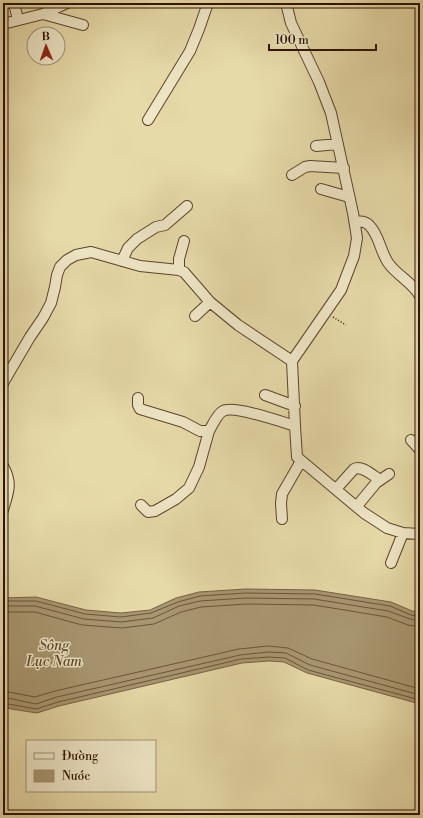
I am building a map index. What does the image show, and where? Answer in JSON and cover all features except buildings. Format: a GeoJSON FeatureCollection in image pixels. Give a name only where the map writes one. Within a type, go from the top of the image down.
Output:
{"type":"FeatureCollection","features":[{"type":"Feature","properties":{"kind":"street"},"geometry":{"type":"LineString","coordinates":[[14,3],[18,20]]}},
{"type":"Feature","properties":{"kind":"street"},"geometry":{"type":"LineString","coordinates":[[148,120],[190,51],[208,3]]}},
{"type":"Feature","properties":{"kind":"street"},"geometry":{"type":"LineString","coordinates":[[286,3],[292,23],[319,82],[331,113],[344,168],[357,238],[354,256],[341,290],[292,361],[298,457],[357,506],[387,528],[403,533],[420,534]]}},
{"type":"Feature","properties":{"kind":"street"},"geometry":{"type":"LineString","coordinates":[[3,24],[44,14],[65,4]]}},
{"type":"Feature","properties":{"kind":"street"},"geometry":{"type":"LineString","coordinates":[[44,14],[83,25]]}},
{"type":"Feature","properties":{"kind":"street"},"geometry":{"type":"LineString","coordinates":[[316,146],[338,144]]}},
{"type":"Feature","properties":{"kind":"street"},"geometry":{"type":"LineString","coordinates":[[292,175],[304,167],[310,166],[344,168]]}},
{"type":"Feature","properties":{"kind":"street"},"geometry":{"type":"LineString","coordinates":[[320,189],[349,197]]}},
{"type":"Feature","properties":{"kind":"street"},"geometry":{"type":"LineString","coordinates":[[122,261],[128,248],[137,240],[156,227],[165,225],[186,206]]}},
{"type":"Feature","properties":{"kind":"street"},"geometry":{"type":"LineString","coordinates":[[354,222],[362,221],[368,223],[373,230],[382,253],[389,265],[416,289],[420,296]]}},
{"type":"Feature","properties":{"kind":"street"},"geometry":{"type":"LineString","coordinates":[[179,270],[179,259],[184,241]]}},
{"type":"Feature","properties":{"kind":"street"},"geometry":{"type":"LineString","coordinates":[[3,383],[51,303],[60,267],[67,260],[76,255],[91,252],[140,266],[179,270],[189,277],[210,302],[238,324],[292,361]]}},
{"type":"Feature","properties":{"kind":"street"},"geometry":{"type":"LineString","coordinates":[[195,316],[210,302]]}},
{"type":"Feature","properties":{"kind":"street"},"geometry":{"type":"LineString","coordinates":[[265,394],[295,406]]}},
{"type":"Feature","properties":{"kind":"street"},"geometry":{"type":"LineString","coordinates":[[138,398],[138,405],[140,409],[183,422],[200,431],[209,431]]}},
{"type":"Feature","properties":{"kind":"street"},"geometry":{"type":"LineString","coordinates":[[141,505],[148,512],[155,511],[176,499],[189,488],[199,467],[209,431],[222,411],[227,410],[248,413],[295,426]]}},
{"type":"Feature","properties":{"kind":"street"},"geometry":{"type":"LineString","coordinates":[[411,440],[420,450]]}},
{"type":"Feature","properties":{"kind":"street"},"geometry":{"type":"LineString","coordinates":[[282,519],[282,494],[301,461]]}},
{"type":"Feature","properties":{"kind":"street"},"geometry":{"type":"LineString","coordinates":[[3,466],[9,481],[9,489],[3,510]]}},
{"type":"Feature","properties":{"kind":"street"},"geometry":{"type":"LineString","coordinates":[[336,489],[354,468],[357,467],[380,480]]}},
{"type":"Feature","properties":{"kind":"street"},"geometry":{"type":"LineString","coordinates":[[357,506],[380,480],[389,474]]}},
{"type":"Feature","properties":{"kind":"street"},"geometry":{"type":"LineString","coordinates":[[391,563],[403,533]]}},
{"type":"Feature","properties":{"kind":"path"},"geometry":{"type":"LineString","coordinates":[[326,313],[346,326]]}},
{"type":"Feature","properties":{"kind":"water","name":"Sông Lục Nam"},"geometry":{"type":"Polygon","coordinates":[[[246,589],[315,590],[391,602],[412,611],[420,612],[420,704],[307,673],[284,662],[269,661],[242,663],[59,706],[37,713],[11,709],[3,706],[3,598],[36,597],[86,610],[121,613],[150,610],[176,598],[199,592],[246,589]]]}}]}
